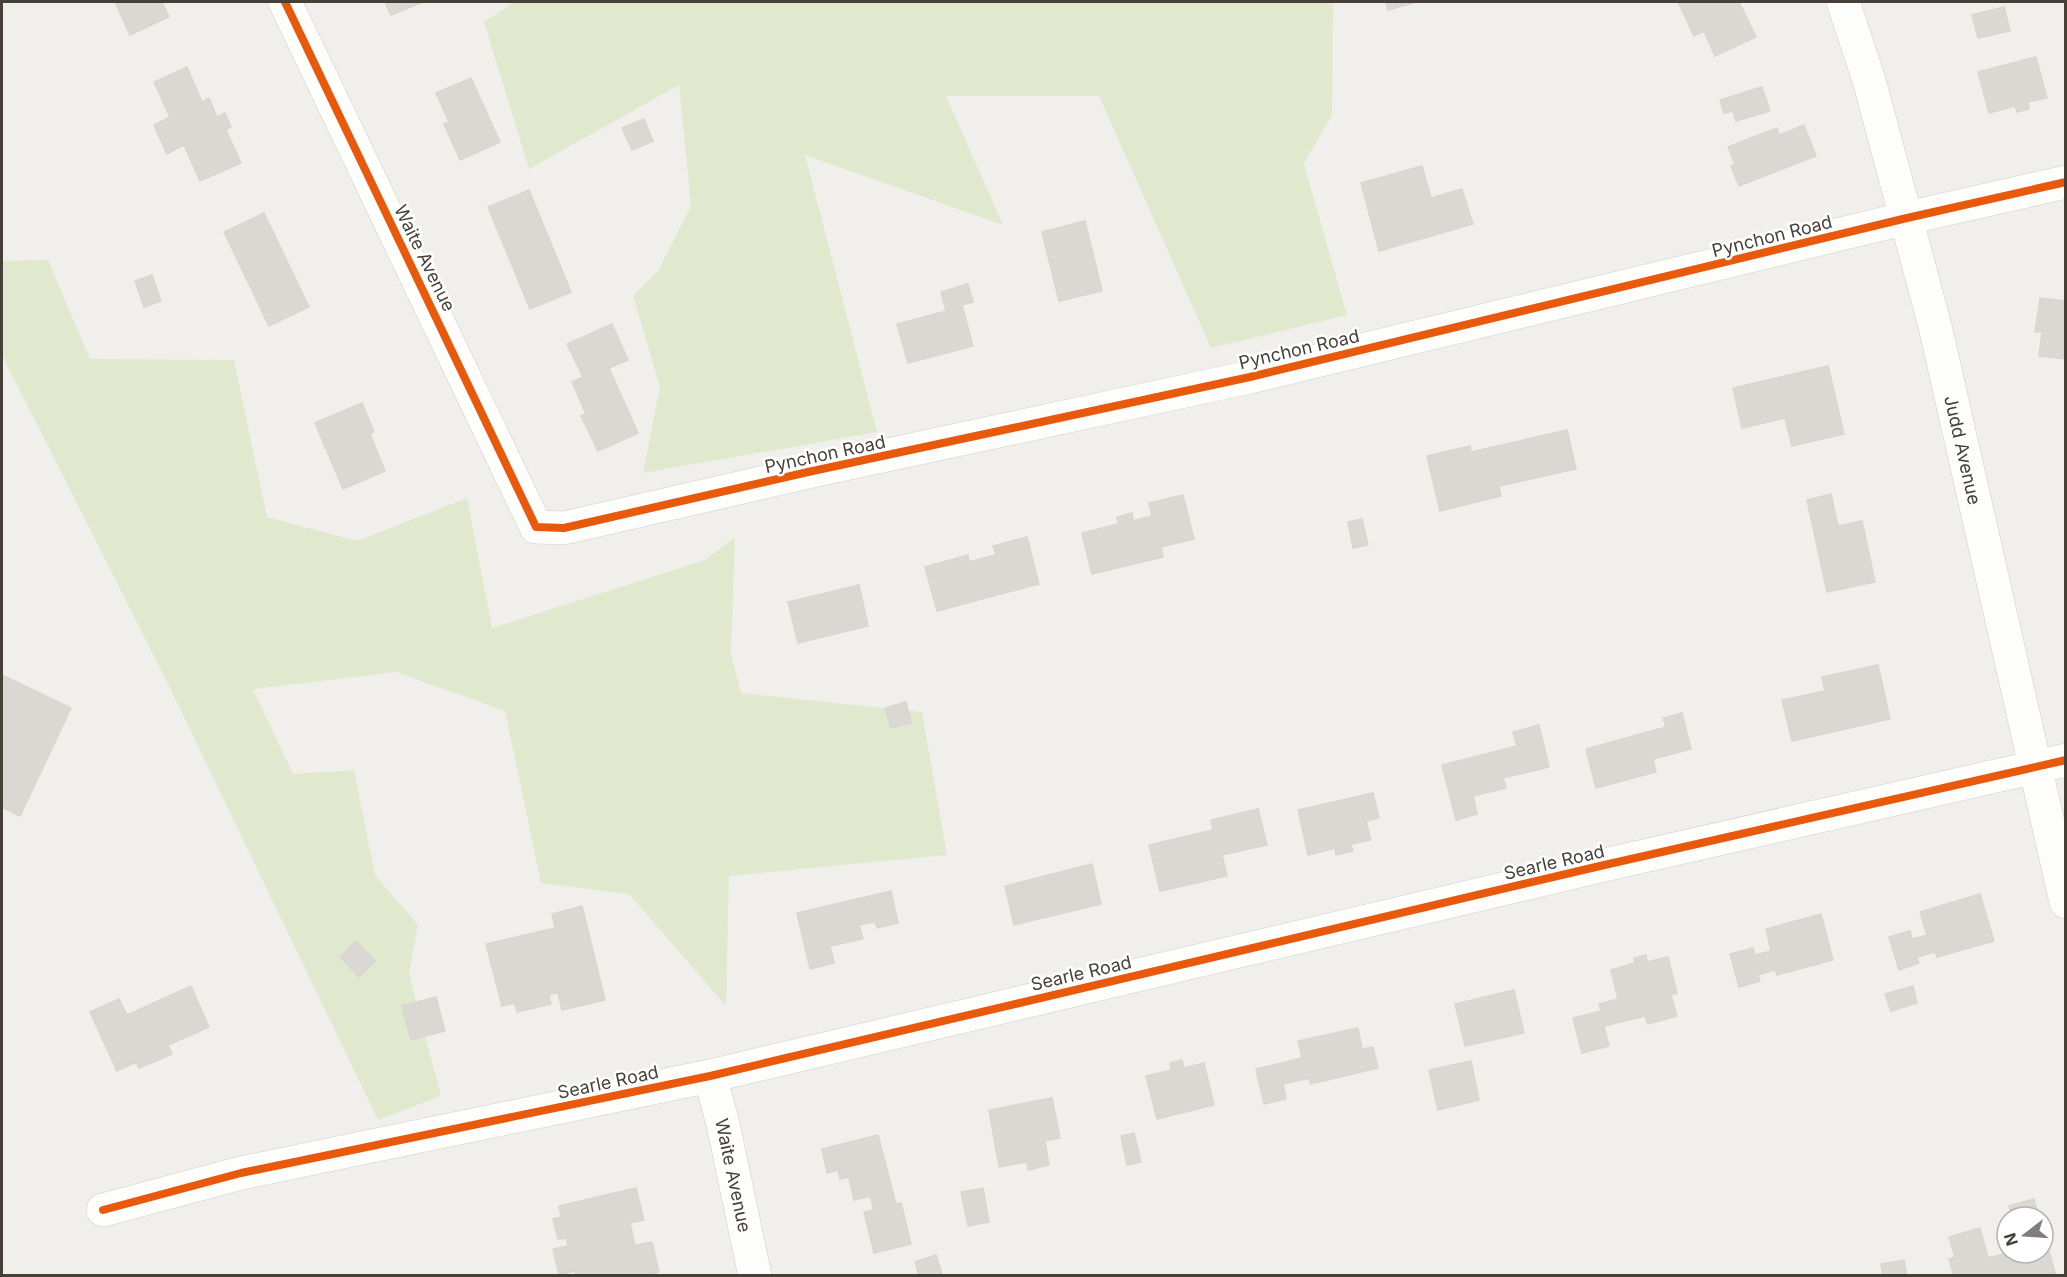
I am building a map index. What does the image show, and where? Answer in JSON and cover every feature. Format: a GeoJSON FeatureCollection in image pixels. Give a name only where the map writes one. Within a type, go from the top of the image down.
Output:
{"type":"FeatureCollection","features":[{"type":"Feature","properties":{"kind":"street","name":"Waite Avenue"},"geometry":{"type":"LineString","coordinates":[[285,2],[537,527]]}},
{"type":"Feature","properties":{"kind":"street","name":"Judd Avenue"},"geometry":{"type":"LineString","coordinates":[[1844,2],[1869,80],[1907,219],[2050,763],[2066,902]]}},
{"type":"Feature","properties":{"kind":"street","name":"Pynchon Road"},"geometry":{"type":"LineString","coordinates":[[537,527],[564,528],[808,472],[1250,377],[2066,182]]}},
{"type":"Feature","properties":{"kind":"street","name":"Searle Road"},"geometry":{"type":"LineString","coordinates":[[103,1210],[241,1173],[710,1076],[2050,763]]}},
{"type":"Feature","properties":{"kind":"street","name":"Waite Avenue"},"geometry":{"type":"LineString","coordinates":[[710,1076],[723,1124],[755,1275]]}},
{"type":"Feature","properties":{"kind":"green space"},"geometry":{"type":"Polygon","coordinates":[[[514,2],[1333,2],[1332,115],[1304,164],[1347,315],[1211,348],[1099,96],[946,96],[1003,225],[805,155],[877,432],[643,473],[660,387],[633,296],[658,271],[691,206],[679,85],[529,169],[484,22],[514,2]]]}},
{"type":"Feature","properties":{"kind":"green space"},"geometry":{"type":"Polygon","coordinates":[[[48,260],[90,359],[234,360],[267,517],[357,541],[467,498],[492,628],[705,560],[735,537],[731,654],[741,693],[922,712],[947,855],[729,876],[726,1006],[629,894],[541,883],[505,711],[396,672],[253,689],[293,774],[354,770],[375,875],[418,925],[409,974],[441,1096],[378,1120],[171,690],[2,355],[2,261],[48,260]]]}},
{"type":"Feature","properties":{"kind":"building"},"geometry":{"type":"Polygon","coordinates":[[[115,2],[162,2],[169,17],[130,35],[115,2]]]}},
{"type":"Feature","properties":{"kind":"building"},"geometry":{"type":"Polygon","coordinates":[[[385,2],[423,2],[391,15],[385,2]]]}},
{"type":"Feature","properties":{"kind":"building"},"geometry":{"type":"Polygon","coordinates":[[[1386,2],[1417,2],[1388,10],[1386,2]]]}},
{"type":"Feature","properties":{"kind":"building"},"geometry":{"type":"Polygon","coordinates":[[[1678,2],[1739,2],[1756,37],[1715,56],[1704,31],[1694,36],[1678,2]]]}},
{"type":"Feature","properties":{"kind":"building"},"geometry":{"type":"Polygon","coordinates":[[[2004,7],[2010,31],[1978,38],[1972,15],[2004,7]]]}},
{"type":"Feature","properties":{"kind":"building"},"geometry":{"type":"Polygon","coordinates":[[[2036,57],[2047,98],[2028,102],[2029,109],[2017,112],[2015,106],[1989,113],[1978,72],[2036,57]]]}},
{"type":"Feature","properties":{"kind":"building"},"geometry":{"type":"Polygon","coordinates":[[[187,67],[202,102],[209,98],[217,117],[225,113],[231,127],[226,130],[241,163],[200,181],[184,145],[167,154],[154,125],[170,117],[154,82],[187,67]]]}},
{"type":"Feature","properties":{"kind":"building"},"geometry":{"type":"Polygon","coordinates":[[[471,78],[500,142],[460,160],[444,124],[449,122],[436,93],[471,78]]]}},
{"type":"Feature","properties":{"kind":"building"},"geometry":{"type":"Polygon","coordinates":[[[1762,87],[1770,111],[1736,121],[1733,111],[1724,113],[1720,100],[1762,87]]]}},
{"type":"Feature","properties":{"kind":"building"},"geometry":{"type":"Polygon","coordinates":[[[644,119],[653,141],[632,150],[622,128],[644,119]]]}},
{"type":"Feature","properties":{"kind":"building"},"geometry":{"type":"Polygon","coordinates":[[[1804,125],[1816,156],[1739,186],[1731,166],[1735,164],[1728,147],[1777,128],[1779,135],[1804,125]]]}},
{"type":"Feature","properties":{"kind":"building"},"geometry":{"type":"Polygon","coordinates":[[[1422,166],[1431,198],[1462,189],[1473,224],[1379,251],[1361,183],[1422,166]]]}},
{"type":"Feature","properties":{"kind":"building"},"geometry":{"type":"Polygon","coordinates":[[[529,190],[571,292],[530,309],[488,207],[529,190]]]}},
{"type":"Feature","properties":{"kind":"building"},"geometry":{"type":"Polygon","coordinates":[[[264,213],[309,307],[269,326],[224,232],[264,213]]]}},
{"type":"Feature","properties":{"kind":"building"},"geometry":{"type":"Polygon","coordinates":[[[1085,221],[1102,291],[1059,301],[1042,232],[1085,221]]]}},
{"type":"Feature","properties":{"kind":"building"},"geometry":{"type":"Polygon","coordinates":[[[152,275],[161,301],[144,307],[135,281],[152,275]]]}},
{"type":"Feature","properties":{"kind":"building"},"geometry":{"type":"Polygon","coordinates":[[[968,284],[973,302],[962,305],[973,346],[908,363],[897,324],[946,311],[941,292],[968,284]]]}},
{"type":"Feature","properties":{"kind":"building"},"geometry":{"type":"Polygon","coordinates":[[[2040,298],[2066,301],[2066,359],[2039,356],[2042,332],[2035,332],[2040,298]]]}},
{"type":"Feature","properties":{"kind":"building"},"geometry":{"type":"Polygon","coordinates":[[[612,324],[628,360],[609,368],[638,433],[598,451],[581,416],[586,414],[572,382],[583,377],[567,344],[612,324]]]}},
{"type":"Feature","properties":{"kind":"building"},"geometry":{"type":"Polygon","coordinates":[[[1828,366],[1844,434],[1792,446],[1785,418],[1742,428],[1733,388],[1828,366]]]}},
{"type":"Feature","properties":{"kind":"building"},"geometry":{"type":"Polygon","coordinates":[[[362,403],[374,432],[370,434],[385,471],[343,489],[315,423],[362,403]]]}},
{"type":"Feature","properties":{"kind":"building"},"geometry":{"type":"Polygon","coordinates":[[[1567,430],[1576,469],[1499,486],[1501,496],[1440,511],[1427,456],[1470,446],[1471,452],[1567,430]]]}},
{"type":"Feature","properties":{"kind":"building"},"geometry":{"type":"Polygon","coordinates":[[[1831,494],[1838,526],[1862,521],[1875,582],[1827,592],[1807,500],[1831,494]]]}},
{"type":"Feature","properties":{"kind":"building"},"geometry":{"type":"Polygon","coordinates":[[[1183,495],[1194,539],[1161,547],[1163,557],[1092,574],[1082,533],[1118,524],[1117,517],[1132,513],[1133,521],[1152,516],[1149,503],[1183,495]]]}},
{"type":"Feature","properties":{"kind":"building"},"geometry":{"type":"Polygon","coordinates":[[[1362,519],[1368,545],[1353,548],[1348,522],[1362,519]]]}},
{"type":"Feature","properties":{"kind":"building"},"geometry":{"type":"Polygon","coordinates":[[[1027,537],[1039,584],[937,611],[925,567],[968,555],[969,562],[996,555],[993,546],[1027,537]]]}},
{"type":"Feature","properties":{"kind":"building"},"geometry":{"type":"Polygon","coordinates":[[[859,585],[868,626],[798,643],[788,602],[859,585]]]}},
{"type":"Feature","properties":{"kind":"building"},"geometry":{"type":"Polygon","coordinates":[[[1878,665],[1890,719],[1792,741],[1782,700],[1825,691],[1822,677],[1878,665]]]}},
{"type":"Feature","properties":{"kind":"building"},"geometry":{"type":"Polygon","coordinates":[[[2,675],[71,708],[20,816],[2,807],[2,675]]]}},
{"type":"Feature","properties":{"kind":"building"},"geometry":{"type":"Polygon","coordinates":[[[906,702],[911,723],[891,728],[885,708],[906,702]]]}},
{"type":"Feature","properties":{"kind":"building"},"geometry":{"type":"Polygon","coordinates":[[[1682,713],[1691,749],[1653,759],[1656,772],[1596,788],[1586,749],[1666,727],[1663,718],[1682,713]]]}},
{"type":"Feature","properties":{"kind":"building"},"geometry":{"type":"Polygon","coordinates":[[[1539,725],[1549,767],[1503,778],[1506,788],[1473,796],[1477,814],[1456,820],[1442,765],[1517,746],[1513,732],[1539,725]]]}},
{"type":"Feature","properties":{"kind":"building"},"geometry":{"type":"Polygon","coordinates":[[[1373,793],[1379,818],[1366,821],[1371,840],[1351,844],[1353,851],[1336,855],[1335,848],[1308,855],[1298,810],[1373,793]]]}},
{"type":"Feature","properties":{"kind":"building"},"geometry":{"type":"Polygon","coordinates":[[[1258,809],[1267,845],[1222,855],[1227,876],[1160,891],[1149,845],[1213,830],[1211,820],[1258,809]]]}},
{"type":"Feature","properties":{"kind":"building"},"geometry":{"type":"Polygon","coordinates":[[[1092,864],[1101,904],[1014,925],[1005,886],[1092,864]]]}},
{"type":"Feature","properties":{"kind":"building"},"geometry":{"type":"Polygon","coordinates":[[[891,891],[898,923],[877,928],[875,922],[859,925],[863,939],[830,946],[834,963],[810,969],[797,913],[891,891]]]}},
{"type":"Feature","properties":{"kind":"building"},"geometry":{"type":"Polygon","coordinates":[[[1980,894],[1994,941],[1937,957],[1935,952],[1917,957],[1919,963],[1899,970],[1889,937],[1910,931],[1912,939],[1927,935],[1920,912],[1980,894]]]}},
{"type":"Feature","properties":{"kind":"building"},"geometry":{"type":"Polygon","coordinates":[[[582,906],[605,1000],[562,1010],[558,992],[549,995],[551,1004],[517,1012],[515,1003],[502,1006],[486,944],[555,928],[552,914],[582,906]]]}},
{"type":"Feature","properties":{"kind":"building"},"geometry":{"type":"Polygon","coordinates":[[[1821,914],[1833,960],[1777,975],[1775,970],[1758,975],[1760,981],[1739,987],[1730,954],[1753,948],[1755,955],[1771,951],[1766,929],[1821,914]]]}},
{"type":"Feature","properties":{"kind":"building"},"geometry":{"type":"Polygon","coordinates":[[[356,941],[375,961],[359,977],[340,957],[356,941]]]}},
{"type":"Feature","properties":{"kind":"building"},"geometry":{"type":"Polygon","coordinates":[[[1646,955],[1647,962],[1668,957],[1677,993],[1671,995],[1677,1016],[1648,1024],[1645,1016],[1604,1026],[1609,1046],[1582,1053],[1573,1018],[1601,1011],[1599,1004],[1618,999],[1611,970],[1635,963],[1634,958],[1646,955]]]}},
{"type":"Feature","properties":{"kind":"building"},"geometry":{"type":"Polygon","coordinates":[[[191,986],[209,1027],[168,1045],[172,1054],[139,1068],[136,1062],[117,1071],[90,1012],[119,999],[127,1015],[191,986]]]}},
{"type":"Feature","properties":{"kind":"building"},"geometry":{"type":"Polygon","coordinates":[[[1913,986],[1917,1003],[1891,1011],[1885,994],[1913,986]]]}},
{"type":"Feature","properties":{"kind":"building"},"geometry":{"type":"Polygon","coordinates":[[[1514,990],[1524,1033],[1465,1046],[1455,1004],[1514,990]]]}},
{"type":"Feature","properties":{"kind":"building"},"geometry":{"type":"Polygon","coordinates":[[[436,997],[445,1031],[411,1040],[402,1006],[436,997]]]}},
{"type":"Feature","properties":{"kind":"building"},"geometry":{"type":"Polygon","coordinates":[[[1358,1028],[1362,1049],[1373,1047],[1378,1068],[1310,1084],[1309,1078],[1283,1084],[1286,1099],[1264,1104],[1256,1069],[1302,1058],[1298,1041],[1358,1028]]]}},
{"type":"Feature","properties":{"kind":"building"},"geometry":{"type":"Polygon","coordinates":[[[1182,1060],[1184,1068],[1204,1063],[1214,1105],[1157,1119],[1146,1076],[1171,1070],[1170,1063],[1182,1060]]]}},
{"type":"Feature","properties":{"kind":"building"},"geometry":{"type":"Polygon","coordinates":[[[1471,1061],[1479,1100],[1438,1110],[1429,1070],[1471,1061]]]}},
{"type":"Feature","properties":{"kind":"building"},"geometry":{"type":"Polygon","coordinates":[[[1052,1098],[1060,1138],[1045,1141],[1049,1165],[1028,1170],[1027,1162],[999,1167],[989,1110],[1052,1098]]]}},
{"type":"Feature","properties":{"kind":"building"},"geometry":{"type":"Polygon","coordinates":[[[1134,1133],[1141,1162],[1127,1165],[1121,1136],[1134,1133]]]}},
{"type":"Feature","properties":{"kind":"building"},"geometry":{"type":"Polygon","coordinates":[[[878,1135],[896,1204],[901,1203],[911,1244],[874,1253],[864,1212],[874,1210],[870,1196],[854,1200],[849,1177],[840,1179],[838,1170],[827,1173],[822,1149],[878,1135]]]}},
{"type":"Feature","properties":{"kind":"building"},"geometry":{"type":"Polygon","coordinates":[[[636,1188],[644,1220],[630,1223],[635,1245],[652,1242],[659,1272],[646,1276],[576,1276],[575,1271],[559,1275],[553,1249],[568,1246],[566,1238],[558,1239],[553,1219],[561,1217],[559,1206],[636,1188]]]}},
{"type":"Feature","properties":{"kind":"building"},"geometry":{"type":"Polygon","coordinates":[[[983,1188],[989,1222],[968,1226],[961,1192],[983,1188]]]}},
{"type":"Feature","properties":{"kind":"building"},"geometry":{"type":"Polygon","coordinates":[[[2034,1199],[2036,1205],[2013,1205],[2034,1199]]]}},
{"type":"Feature","properties":{"kind":"building"},"geometry":{"type":"Polygon","coordinates":[[[1980,1228],[1988,1258],[1995,1256],[1995,1265],[2053,1265],[2056,1276],[1960,1276],[1960,1274],[1954,1276],[1949,1259],[1955,1257],[1949,1237],[1980,1228]]]}},
{"type":"Feature","properties":{"kind":"building"},"geometry":{"type":"Polygon","coordinates":[[[936,1255],[942,1274],[919,1276],[915,1262],[936,1255]]]}},
{"type":"Feature","properties":{"kind":"building"},"geometry":{"type":"Polygon","coordinates":[[[1904,1260],[1907,1276],[1883,1276],[1881,1264],[1904,1260]]]}},
{"type":"Feature","properties":{"kind":"cycle path"},"geometry":{"type":"LineString","coordinates":[[285,2],[536,527],[564,528],[808,472],[1250,377],[1907,218],[2066,182]]}},
{"type":"Feature","properties":{"kind":"cycle path"},"geometry":{"type":"LineString","coordinates":[[103,1210],[241,1173],[710,1076],[1600,866],[2066,760]]}}]}
